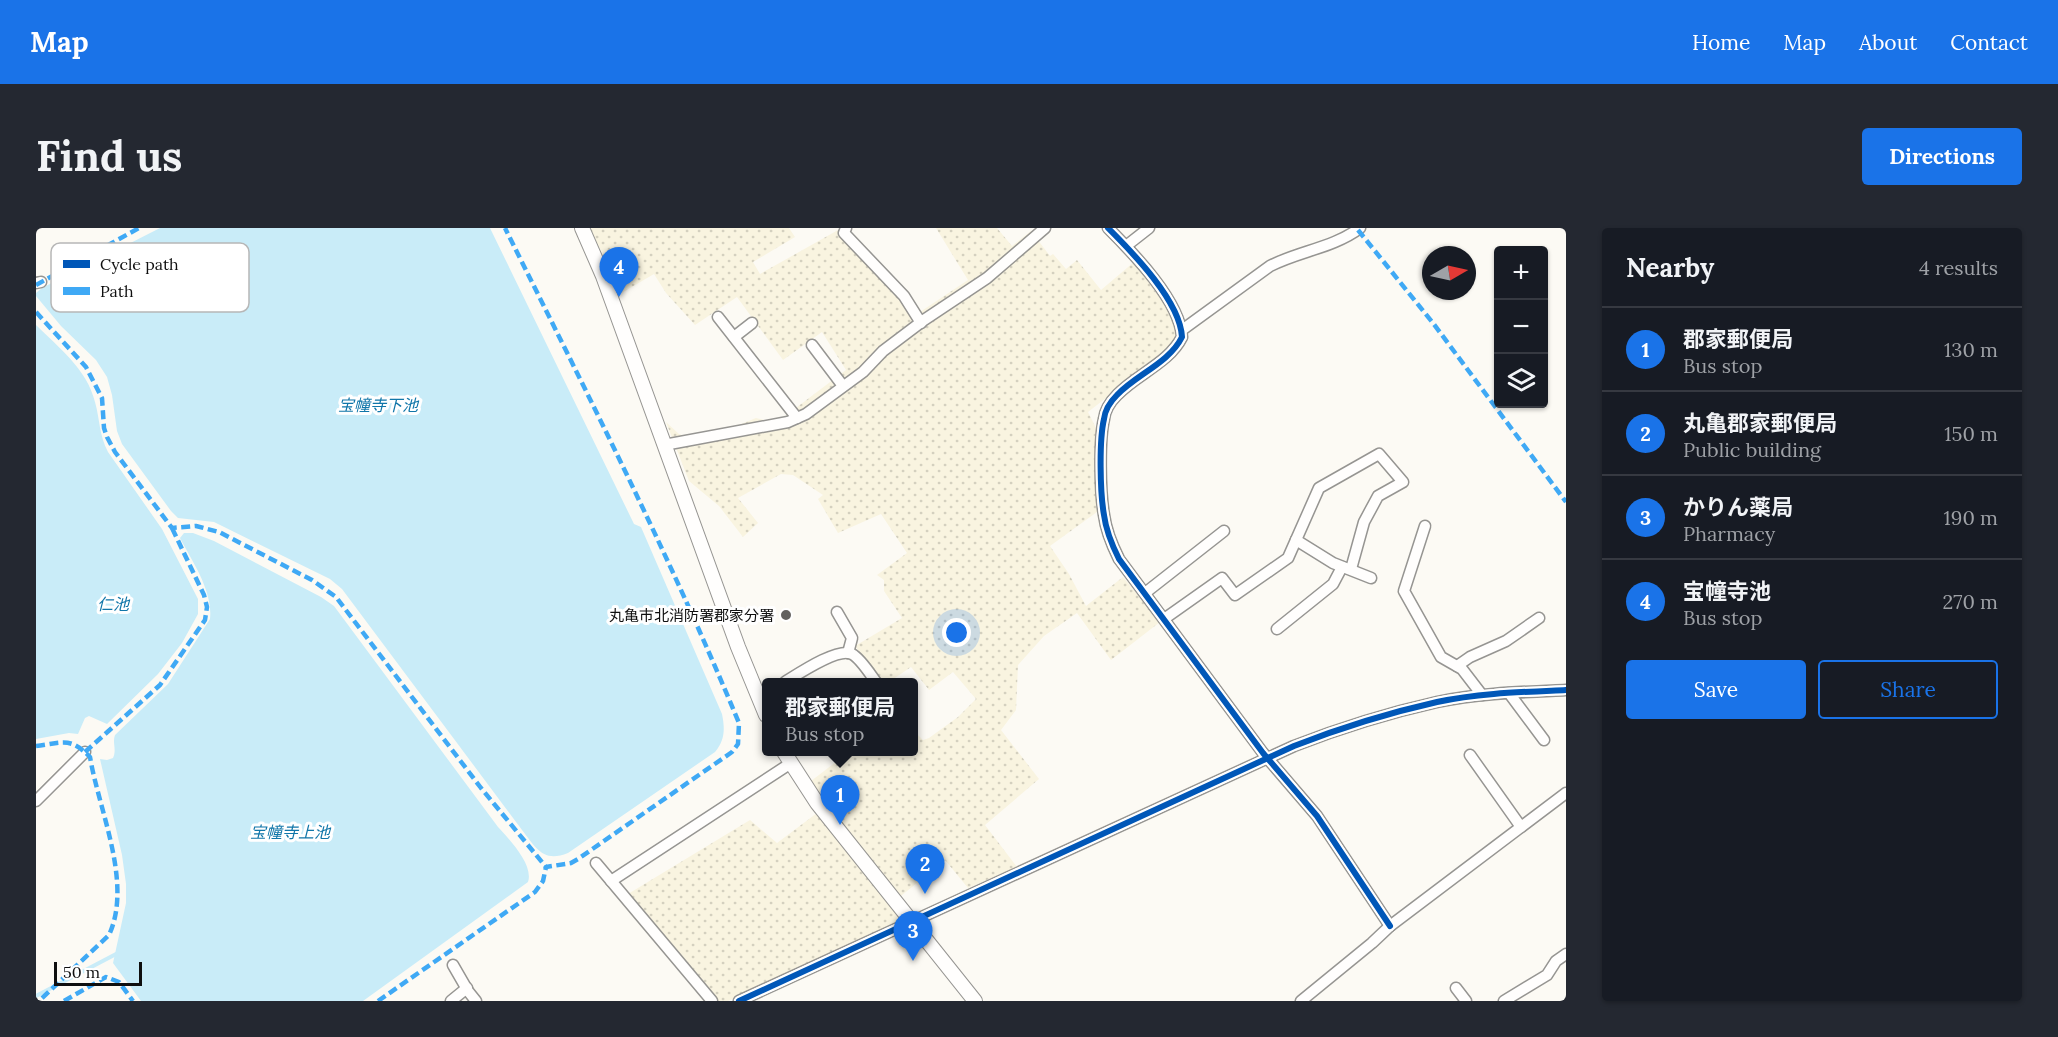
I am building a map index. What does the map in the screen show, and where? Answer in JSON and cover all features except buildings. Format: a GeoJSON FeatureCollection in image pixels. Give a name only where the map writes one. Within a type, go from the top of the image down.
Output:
{"type":"FeatureCollection","features":[{"type":"Feature","properties":{"kind":"street"},"geometry":{"type":"LineString","coordinates":[[582,228],[603,276],[738,647],[762,695]]}},
{"type":"Feature","properties":{"kind":"street"},"geometry":{"type":"LineString","coordinates":[[846,228],[844,233],[904,296],[921,323]]}},
{"type":"Feature","properties":{"kind":"street"},"geometry":{"type":"LineString","coordinates":[[664,445],[788,422],[806,414],[863,372],[883,351],[987,278],[1045,228]]}},
{"type":"Feature","properties":{"kind":"street"},"geometry":{"type":"LineString","coordinates":[[1108,228],[1148,272],[1177,316],[1182,330],[1182,337],[1174,349],[1119,393],[1104,419],[1102,494],[1104,517],[1113,547],[1119,559],[1268,758],[1317,816],[1390,926]]}},
{"type":"Feature","properties":{"kind":"street"},"geometry":{"type":"LineString","coordinates":[[1126,246],[1149,228]]}},
{"type":"Feature","properties":{"kind":"street"},"geometry":{"type":"LineString","coordinates":[[1182,330],[1285,258],[1323,248],[1360,228]]}},
{"type":"Feature","properties":{"kind":"street"},"geometry":{"type":"LineString","coordinates":[[718,317],[797,418]]}},
{"type":"Feature","properties":{"kind":"street"},"geometry":{"type":"LineString","coordinates":[[734,337],[752,323]]}},
{"type":"Feature","properties":{"kind":"street"},"geometry":{"type":"LineString","coordinates":[[812,345],[843,386]]}},
{"type":"Feature","properties":{"kind":"street"},"geometry":{"type":"LineString","coordinates":[[1164,619],[1222,578],[1235,595],[1288,558],[1319,488],[1379,454],[1403,482],[1378,496],[1364,522],[1346,568],[1333,585],[1277,629]]}},
{"type":"Feature","properties":{"kind":"street"},"geometry":{"type":"LineString","coordinates":[[1425,526],[1404,591],[1441,657],[1462,669],[1482,695]]}},
{"type":"Feature","properties":{"kind":"street"},"geometry":{"type":"LineString","coordinates":[[1145,593],[1224,531]]}},
{"type":"Feature","properties":{"kind":"street"},"geometry":{"type":"LineString","coordinates":[[1296,540],[1333,563],[1371,578]]}},
{"type":"Feature","properties":{"kind":"street"},"geometry":{"type":"LineString","coordinates":[[837,612],[852,638],[848,653]]}},
{"type":"Feature","properties":{"kind":"street"},"geometry":{"type":"LineString","coordinates":[[1457,666],[1470,657],[1506,641],[1539,618]]}},
{"type":"Feature","properties":{"kind":"street"},"geometry":{"type":"LineString","coordinates":[[791,678],[807,668],[843,652],[854,654],[873,678]]}},
{"type":"Feature","properties":{"kind":"street"},"geometry":{"type":"LineString","coordinates":[[739,1001],[1268,758],[1332,732],[1437,702],[1482,695],[1566,690]]}},
{"type":"Feature","properties":{"kind":"street"},"geometry":{"type":"LineString","coordinates":[[1509,693],[1544,740]]}},
{"type":"Feature","properties":{"kind":"street"},"geometry":{"type":"LineString","coordinates":[[36,801],[85,752]]}},
{"type":"Feature","properties":{"kind":"street"},"geometry":{"type":"LineString","coordinates":[[1470,755],[1521,827]]}},
{"type":"Feature","properties":{"kind":"street"},"geometry":{"type":"LineString","coordinates":[[611,881],[788,757],[817,803],[975,1001]]}},
{"type":"Feature","properties":{"kind":"street"},"geometry":{"type":"LineString","coordinates":[[1300,1001],[1390,926],[1521,827],[1565,797]]}},
{"type":"Feature","properties":{"kind":"street"},"geometry":{"type":"LineString","coordinates":[[596,863],[712,1001]]}},
{"type":"Feature","properties":{"kind":"street"},"geometry":{"type":"LineString","coordinates":[[1504,1001],[1547,975],[1556,961],[1566,954]]}},
{"type":"Feature","properties":{"kind":"street"},"geometry":{"type":"LineString","coordinates":[[453,965],[476,1001]]}},
{"type":"Feature","properties":{"kind":"street"},"geometry":{"type":"LineString","coordinates":[[451,1001],[467,988]]}},
{"type":"Feature","properties":{"kind":"street"},"geometry":{"type":"LineString","coordinates":[[1456,988],[1466,1001]]}},
{"type":"Feature","properties":{"kind":"shaded area"},"geometry":{"type":"Polygon","coordinates":[[[589,228],[789,228],[795,237],[753,262],[760,274],[838,230],[901,299],[911,318],[968,280],[936,228],[997,228],[1012,246],[1031,231],[1050,256],[1053,254],[1066,269],[1077,260],[1101,290],[1134,262],[1165,305],[1178,332],[1173,346],[1088,412],[1096,428],[1097,512],[1050,546],[1069,574],[1086,606],[1123,577],[1160,622],[1111,660],[1077,613],[1044,636],[1018,665],[1016,710],[1001,730],[1039,779],[985,825],[1017,867],[968,888],[945,860],[901,896],[839,822],[845,816],[839,810],[833,814],[811,781],[844,756],[918,756],[918,735],[923,740],[929,738],[958,717],[976,699],[953,672],[929,690],[911,667],[895,678],[879,678],[855,646],[902,618],[884,591],[884,580],[877,575],[907,553],[881,514],[838,533],[818,499],[823,495],[793,475],[781,474],[738,498],[758,523],[743,537],[719,506],[689,481],[666,422],[679,434],[694,439],[709,437],[756,418],[776,423],[846,370],[822,332],[783,360],[737,297],[695,325],[666,293],[654,274],[618,295],[603,254],[589,228]]]}},
{"type":"Feature","properties":{"kind":"shaded area"},"geometry":{"type":"Polygon","coordinates":[[[817,813],[904,922],[728,1001],[716,1001],[628,894],[750,820],[777,843],[817,813]]]}},
{"type":"Feature","properties":{"kind":"water","name":"宝幢寺下池"},"geometry":{"type":"Polygon","coordinates":[[[160,228],[490,228],[634,524],[641,527],[722,714],[723,734],[721,743],[715,752],[568,853],[552,856],[541,852],[342,589],[330,579],[214,522],[178,518],[122,444],[117,431],[107,377],[96,360],[61,326],[36,296],[36,293],[51,283],[51,312],[249,312],[249,243],[130,243],[160,228]]]}},
{"type":"Feature","properties":{"kind":"water","name":"仁池"},"geometry":{"type":"Polygon","coordinates":[[[36,325],[71,360],[86,379],[95,402],[105,446],[162,529],[198,599],[198,614],[182,643],[158,674],[107,724],[89,716],[85,718],[78,734],[69,733],[36,739],[36,325]]]}},
{"type":"Feature","properties":{"kind":"water","name":"宝幢寺上池"},"geometry":{"type":"Polygon","coordinates":[[[184,533],[193,533],[214,541],[334,606],[524,860],[529,875],[528,882],[363,1001],[141,1001],[113,963],[126,903],[126,884],[122,855],[100,759],[113,758],[115,735],[168,684],[210,619],[205,588],[180,538],[184,533]]]}},
{"type":"Feature","properties":{"kind":"waterway"},"geometry":{"type":"LineString","coordinates":[[36,996],[118,953]]}},
{"type":"Feature","properties":{"kind":"marked path"},"geometry":{"type":"LineString","coordinates":[[112,243],[139,228]]}},
{"type":"Feature","properties":{"kind":"marked path"},"geometry":{"type":"LineString","coordinates":[[378,1001],[535,892],[543,881],[546,867],[571,863],[578,859],[732,752],[738,744],[739,723],[684,597],[626,473],[505,228]]}},
{"type":"Feature","properties":{"kind":"marked path"},"geometry":{"type":"LineString","coordinates":[[1358,230],[1433,323],[1566,502]]}},
{"type":"Feature","properties":{"kind":"marked path"},"geometry":{"type":"LineString","coordinates":[[36,285],[51,277]]}},
{"type":"Feature","properties":{"kind":"marked path"},"geometry":{"type":"LineString","coordinates":[[36,312],[86,367],[102,398],[104,428],[115,452],[172,528],[196,526],[219,532],[312,580],[336,597],[481,788],[546,867]]}},
{"type":"Feature","properties":{"kind":"marked path"},"geometry":{"type":"LineString","coordinates":[[85,752],[160,685],[205,620],[207,607],[204,595],[172,528]]}},
{"type":"Feature","properties":{"kind":"marked path"},"geometry":{"type":"LineString","coordinates":[[36,746],[65,742],[83,750],[90,757],[112,847],[117,893],[115,915],[109,935],[39,1001]]}},
{"type":"Feature","properties":{"kind":"marked path"},"geometry":{"type":"LineString","coordinates":[[64,1001],[106,977],[119,982],[133,1001]]}},
{"type":"Feature","properties":{"kind":"cycle path"},"geometry":{"type":"LineString","coordinates":[[1108,228],[1154,278],[1173,308],[1182,337],[1169,354],[1117,395],[1106,412],[1101,440],[1101,480],[1105,521],[1112,543],[1119,559],[1263,753],[1317,816],[1390,926]]}},
{"type":"Feature","properties":{"kind":"cycle path"},"geometry":{"type":"LineString","coordinates":[[739,1001],[1311,739],[1382,716],[1437,702],[1517,692],[1566,690]]}},
{"type":"Feature","properties":{"kind":"place","name":"宝幢寺池"},"geometry":{"type":"Point","coordinates":[619,297]}},
{"type":"Feature","properties":{"kind":"place","name":"丸亀市北消防署郡家分署"},"geometry":{"type":"Point","coordinates":[786,615]}},
{"type":"Feature","properties":{"kind":"place","name":"郡家郵便局"},"geometry":{"type":"Point","coordinates":[840,825]}},
{"type":"Feature","properties":{"kind":"place","name":"丸亀郡家郵便局"},"geometry":{"type":"Point","coordinates":[925,894]}},
{"type":"Feature","properties":{"kind":"place","name":"かりん薬局"},"geometry":{"type":"Point","coordinates":[913,961]}}]}
